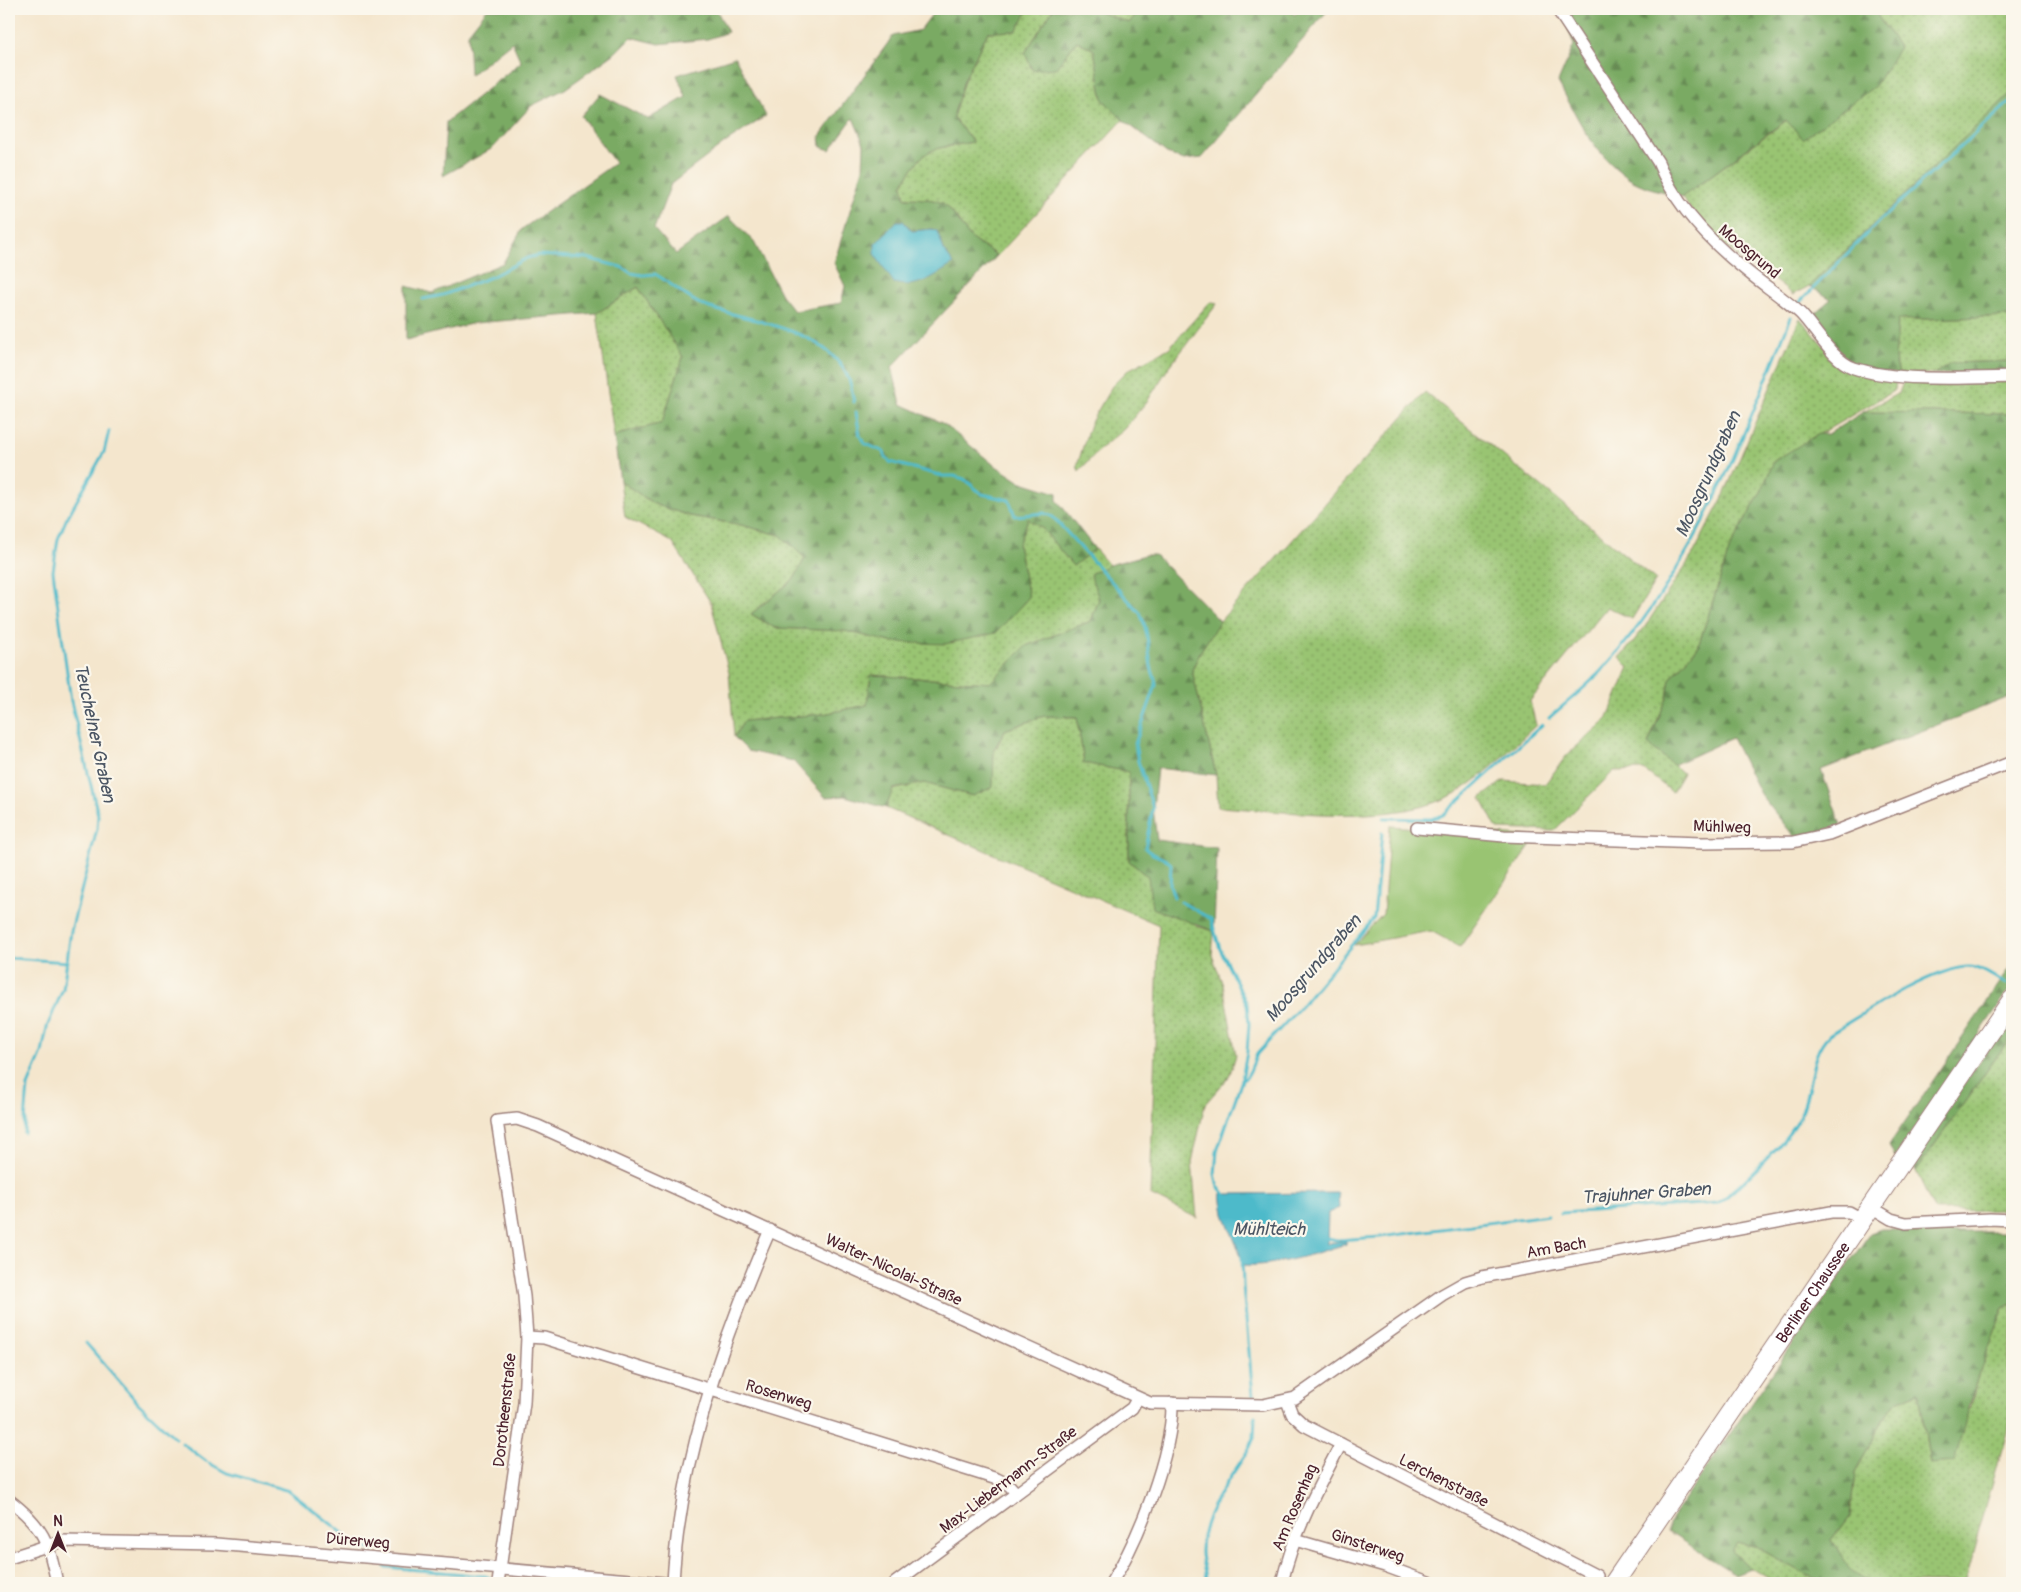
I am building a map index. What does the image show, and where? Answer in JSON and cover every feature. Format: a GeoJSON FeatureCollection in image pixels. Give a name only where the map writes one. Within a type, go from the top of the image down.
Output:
{"type":"FeatureCollection","features":[{"type":"Feature","properties":{"kind":"main road","name":"Berliner Chaussee"},"geometry":{"type":"LineString","coordinates":[[1606,1580],[1867,1213],[2012,1000]]}},
{"type":"Feature","properties":{"kind":"street","name":"Moosgrund"},"geometry":{"type":"LineString","coordinates":[[1557,9],[1658,162],[1666,182],[1697,226],[1745,270],[1800,313],[1838,357],[1851,367],[1871,373],[1899,376],[2012,377]]}},
{"type":"Feature","properties":{"kind":"street","name":"Mühlweg"},"geometry":{"type":"LineString","coordinates":[[1417,828],[1504,836],[1710,843],[1793,842],[1829,834],[2012,762]]}},
{"type":"Feature","properties":{"kind":"street","name":"Walter-Nicolai-Straße"},"geometry":{"type":"LineString","coordinates":[[497,1121],[517,1119],[538,1126],[770,1230],[1137,1399],[1150,1403],[1263,1405],[1287,1401]]}},
{"type":"Feature","properties":{"kind":"street","name":"Dorotheenstraße"},"geometry":{"type":"LineString","coordinates":[[497,1121],[527,1314],[528,1338],[524,1403],[498,1583]]}},
{"type":"Feature","properties":{"kind":"street","name":"Am Bach"},"geometry":{"type":"LineString","coordinates":[[1287,1401],[1313,1388],[1442,1295],[1474,1279],[1831,1212],[1867,1213],[1906,1223],[1990,1219],[2012,1220]]}},
{"type":"Feature","properties":{"kind":"street"},"geometry":{"type":"LineString","coordinates":[[673,1583],[676,1547],[692,1460],[711,1389],[738,1308],[770,1230]]}},
{"type":"Feature","properties":{"kind":"street","name":"Rosenweg"},"geometry":{"type":"LineString","coordinates":[[528,1338],[544,1338],[997,1479],[1009,1485],[1016,1493]]}},
{"type":"Feature","properties":{"kind":"street","name":"Max-Liebermann-Straße"},"geometry":{"type":"LineString","coordinates":[[895,1583],[1132,1408],[1137,1399]]}},
{"type":"Feature","properties":{"kind":"street","name":"Lerchenstraße"},"geometry":{"type":"LineString","coordinates":[[1287,1401],[1292,1414],[1304,1425],[1606,1580]]}},
{"type":"Feature","properties":{"kind":"street"},"geometry":{"type":"LineString","coordinates":[[1112,1583],[1136,1536],[1155,1485],[1162,1462],[1172,1403]]}},
{"type":"Feature","properties":{"kind":"street","name":"Am Rosenhag"},"geometry":{"type":"LineString","coordinates":[[1282,1583],[1295,1540],[1314,1494],[1341,1444]]}},
{"type":"Feature","properties":{"kind":"street"},"geometry":{"type":"LineString","coordinates":[[9,1500],[39,1528],[48,1546],[57,1583]]}},
{"type":"Feature","properties":{"kind":"street","name":"Ginsterweg"},"geometry":{"type":"LineString","coordinates":[[1295,1540],[1376,1563],[1431,1583]]}},
{"type":"Feature","properties":{"kind":"street","name":"Dürerweg"},"geometry":{"type":"LineString","coordinates":[[9,1558],[62,1541],[216,1544],[664,1583]]}},
{"type":"Feature","properties":{"kind":"green space"},"geometry":{"type":"Polygon","coordinates":[[[487,9],[716,9],[728,32],[708,39],[659,44],[631,37],[614,54],[565,89],[531,106],[493,148],[443,176],[446,122],[521,62],[512,42],[470,75],[468,33],[487,9]]]}},
{"type":"Feature","properties":{"kind":"green space"},"geometry":{"type":"Polygon","coordinates":[[[936,9],[1029,9],[1016,31],[988,32],[964,80],[953,117],[973,142],[947,146],[923,156],[902,185],[905,198],[932,200],[946,206],[973,240],[997,256],[892,367],[901,404],[944,424],[993,464],[1019,481],[1057,493],[1057,500],[1095,549],[1073,566],[1042,528],[1028,519],[1018,545],[1029,597],[996,633],[945,644],[891,642],[845,631],[775,628],[751,614],[794,579],[805,558],[780,535],[737,524],[690,516],[654,504],[620,481],[614,436],[662,423],[683,357],[638,287],[597,313],[475,323],[406,340],[406,286],[432,293],[503,263],[522,229],[615,163],[581,116],[600,94],[648,119],[686,97],[677,75],[735,57],[766,116],[725,143],[671,184],[654,229],[676,254],[729,216],[754,242],[781,295],[794,311],[841,303],[845,286],[834,263],[863,168],[864,144],[853,118],[830,150],[821,147],[820,136],[893,36],[920,30],[936,9]],[[903,221],[875,244],[953,263],[945,252],[937,231],[932,229],[912,231],[903,221]]]}},
{"type":"Feature","properties":{"kind":"green space"},"geometry":{"type":"Polygon","coordinates":[[[1029,9],[1053,9],[1025,53],[1056,68],[1077,41],[1094,50],[1103,100],[1123,120],[997,256],[973,240],[946,206],[932,200],[905,198],[902,185],[915,164],[929,150],[973,142],[953,117],[964,80],[988,32],[1015,31],[1029,9]]]}},
{"type":"Feature","properties":{"kind":"green space"},"geometry":{"type":"Polygon","coordinates":[[[1053,9],[1092,9],[1129,23],[1140,9],[1291,9],[1294,15],[1301,9],[1329,9],[1202,158],[1184,160],[1168,154],[1123,120],[1103,100],[1094,50],[1077,41],[1056,68],[1032,70],[1025,53],[1053,9]]]}},
{"type":"Feature","properties":{"kind":"green space"},"geometry":{"type":"Polygon","coordinates":[[[1092,9],[1140,9],[1129,23],[1092,9]]]}},
{"type":"Feature","properties":{"kind":"green space"},"geometry":{"type":"Polygon","coordinates":[[[1561,9],[1873,9],[1899,47],[1875,86],[1803,139],[1786,120],[1682,197],[1647,187],[1628,178],[1604,157],[1587,134],[1558,82],[1574,45],[1561,9]]]}},
{"type":"Feature","properties":{"kind":"green space"},"geometry":{"type":"Polygon","coordinates":[[[1873,9],[2011,9],[2012,92],[1809,286],[1793,295],[1765,273],[1746,264],[1700,223],[1682,197],[1787,120],[1899,47],[1873,9]]]}},
{"type":"Feature","properties":{"kind":"green space"},"geometry":{"type":"Polygon","coordinates":[[[2012,92],[2012,316],[1898,320],[1895,359],[1899,374],[1867,368],[1851,361],[1836,349],[1821,331],[1814,316],[1831,299],[1809,286],[2012,92]]]}},
{"type":"Feature","properties":{"kind":"green space"},"geometry":{"type":"Polygon","coordinates":[[[638,287],[683,357],[662,423],[614,436],[597,313],[638,287]]]}},
{"type":"Feature","properties":{"kind":"green space"},"geometry":{"type":"Polygon","coordinates":[[[1210,302],[1217,304],[1167,370],[1148,400],[1124,429],[1102,447],[1079,471],[1077,466],[1090,424],[1112,386],[1128,370],[1169,348],[1210,302]]]}},
{"type":"Feature","properties":{"kind":"green space"},"geometry":{"type":"Polygon","coordinates":[[[2012,316],[2012,361],[1950,363],[1934,374],[1899,374],[1895,359],[1898,320],[2012,316]]]}},
{"type":"Feature","properties":{"kind":"green space"},"geometry":{"type":"Polygon","coordinates":[[[1800,318],[1829,352],[1896,379],[1895,390],[1774,461],[1761,492],[1730,548],[1698,647],[1670,679],[1667,698],[1648,744],[1683,773],[1672,792],[1644,770],[1614,771],[1554,831],[1497,829],[1481,798],[1503,781],[1545,784],[1567,755],[1607,719],[1629,667],[1620,658],[1644,628],[1692,556],[1724,495],[1800,318]]]}},
{"type":"Feature","properties":{"kind":"green space"},"geometry":{"type":"Polygon","coordinates":[[[2012,361],[2012,374],[1934,374],[1950,363],[2012,361]]]}},
{"type":"Feature","properties":{"kind":"green space"},"geometry":{"type":"Polygon","coordinates":[[[2012,379],[2012,414],[1863,412],[1899,393],[1904,380],[2012,379]]]}},
{"type":"Feature","properties":{"kind":"green space"},"geometry":{"type":"Polygon","coordinates":[[[1425,392],[1656,580],[1632,619],[1607,607],[1530,701],[1536,725],[1489,769],[1458,792],[1434,803],[1405,810],[1374,814],[1308,814],[1218,807],[1216,775],[1192,670],[1200,652],[1220,621],[1425,392]]]}},
{"type":"Feature","properties":{"kind":"green space"},"geometry":{"type":"Polygon","coordinates":[[[1863,412],[2012,414],[2012,696],[1821,770],[1841,825],[1796,839],[1760,794],[1732,738],[1673,765],[1648,744],[1667,698],[1670,679],[1698,647],[1730,548],[1761,492],[1774,461],[1818,434],[1828,434],[1863,412]]]}},
{"type":"Feature","properties":{"kind":"green space"},"geometry":{"type":"Polygon","coordinates":[[[620,481],[654,504],[690,516],[737,524],[780,535],[806,559],[794,579],[751,614],[775,628],[845,631],[891,642],[1029,597],[1018,545],[1028,519],[1042,528],[1073,566],[1095,549],[1109,565],[1091,574],[1099,599],[1091,621],[1026,646],[990,683],[871,675],[867,705],[823,714],[744,721],[734,737],[729,673],[711,603],[672,542],[625,517],[620,481]]]}},
{"type":"Feature","properties":{"kind":"green space"},"geometry":{"type":"Polygon","coordinates":[[[1145,555],[1155,555],[1220,621],[1200,652],[1192,670],[1216,775],[1157,768],[1153,808],[1157,840],[1217,848],[1214,931],[1152,908],[1148,877],[1129,861],[1129,772],[1084,763],[1077,717],[1044,716],[1005,730],[994,750],[993,787],[973,796],[924,783],[893,789],[886,808],[845,796],[825,797],[793,761],[748,751],[734,737],[744,721],[823,714],[867,705],[871,675],[990,683],[1026,646],[1091,621],[1099,599],[1090,574],[1109,565],[1145,555]]]}},
{"type":"Feature","properties":{"kind":"green space"},"geometry":{"type":"Polygon","coordinates":[[[1044,716],[1077,717],[1084,763],[1129,772],[1129,861],[1148,877],[1196,926],[1214,931],[1212,955],[1223,985],[1236,1055],[1229,1077],[1205,1104],[1192,1162],[1197,1218],[1150,1195],[1159,925],[886,808],[892,790],[924,783],[973,796],[1005,730],[1044,716]]]}},
{"type":"Feature","properties":{"kind":"green space"},"geometry":{"type":"Polygon","coordinates":[[[1390,826],[1536,837],[1460,947],[1431,931],[1354,945],[1383,914],[1390,826]]]}},
{"type":"Feature","properties":{"kind":"green space"},"geometry":{"type":"Polygon","coordinates":[[[2012,965],[2012,986],[1895,1157],[1889,1145],[2012,965]]]}},
{"type":"Feature","properties":{"kind":"green space"},"geometry":{"type":"Polygon","coordinates":[[[2012,1014],[2012,1035],[1916,1171],[1911,1162],[2012,1014]]]}},
{"type":"Feature","properties":{"kind":"green space"},"geometry":{"type":"Polygon","coordinates":[[[2012,1035],[2012,1210],[1935,1211],[1916,1171],[2012,1035]]]}},
{"type":"Feature","properties":{"kind":"green space"},"geometry":{"type":"Polygon","coordinates":[[[1881,1229],[1921,1229],[1938,1232],[2012,1232],[2012,1303],[2004,1307],[1977,1379],[1954,1462],[1930,1464],[1919,1393],[1897,1401],[1883,1420],[1855,1472],[1850,1516],[1832,1540],[1848,1567],[1860,1577],[1874,1583],[1822,1583],[1758,1548],[1737,1543],[1732,1551],[1750,1568],[1735,1574],[1668,1532],[1668,1523],[1870,1233],[1881,1229]]]}},
{"type":"Feature","properties":{"kind":"green space"},"geometry":{"type":"Polygon","coordinates":[[[2012,1303],[2012,1341],[2007,1367],[2012,1369],[2012,1415],[1964,1583],[1874,1583],[1859,1577],[1848,1567],[1832,1540],[1850,1516],[1855,1472],[1883,1420],[1897,1401],[1919,1393],[1930,1464],[1971,1407],[1977,1379],[2004,1307],[2012,1303]]]}},
{"type":"Feature","properties":{"kind":"green space"},"geometry":{"type":"Polygon","coordinates":[[[1736,1543],[1758,1548],[1822,1583],[1777,1583],[1750,1568],[1732,1551],[1736,1543]]]}},
{"type":"Feature","properties":{"kind":"water"},"geometry":{"type":"Polygon","coordinates":[[[897,221],[903,221],[912,231],[932,229],[937,231],[945,252],[954,264],[925,281],[911,285],[894,283],[875,255],[875,244],[897,221]]]}},
{"type":"Feature","properties":{"kind":"water","name":"Mühlteich"},"geometry":{"type":"Polygon","coordinates":[[[1338,1193],[1339,1208],[1328,1213],[1327,1243],[1346,1241],[1346,1244],[1281,1262],[1242,1265],[1242,1259],[1224,1214],[1221,1194],[1338,1193]]]}},
{"type":"Feature","properties":{"kind":"waterway","name":"Moosgrundgraben"},"geometry":{"type":"LineString","coordinates":[[1798,304],[1881,219],[2012,100]]}},
{"type":"Feature","properties":{"kind":"waterway"},"geometry":{"type":"LineString","coordinates":[[423,299],[443,295],[491,277],[527,258],[539,255],[587,258],[621,267],[631,273],[655,274],[703,305],[788,330],[825,349],[839,363],[849,380],[854,402]]}},
{"type":"Feature","properties":{"kind":"waterway","name":"Moosgrundgraben"},"geometry":{"type":"LineString","coordinates":[[1549,718],[1600,672],[1633,633],[1663,591],[1689,548],[1733,458],[1791,317]]}},
{"type":"Feature","properties":{"kind":"waterway"},"geometry":{"type":"LineString","coordinates":[[856,412],[860,436],[864,443],[884,452],[890,462],[943,476],[954,476],[964,479],[982,494],[1009,500],[1015,516],[1044,513],[1053,517],[1140,613],[1146,632],[1156,685],[1135,744],[1138,761],[1153,808],[1145,848],[1171,864],[1170,885],[1174,897]]}},
{"type":"Feature","properties":{"kind":"waterway","name":"Teuchelner Graben"},"geometry":{"type":"LineString","coordinates":[[24,1133],[28,1086],[42,1053],[47,1027],[63,989],[71,931],[97,829],[98,815],[71,701],[53,571],[58,539],[66,520],[104,452],[109,431]]}},
{"type":"Feature","properties":{"kind":"waterway","name":"Moosgrundgraben"},"geometry":{"type":"LineString","coordinates":[[1384,818],[1431,819],[1443,815],[1542,725]]}},
{"type":"Feature","properties":{"kind":"waterway","name":"Moosgrundgraben"},"geometry":{"type":"LineString","coordinates":[[1242,1080],[1246,1078],[1257,1054],[1302,1005],[1374,918],[1382,833]]}},
{"type":"Feature","properties":{"kind":"waterway"},"geometry":{"type":"LineString","coordinates":[[1181,902],[1211,919],[1220,949],[1247,1004],[1249,1024],[1242,1080],[1217,1151],[1215,1174],[1218,1187],[1228,1197]]}},
{"type":"Feature","properties":{"kind":"waterway"},"geometry":{"type":"LineString","coordinates":[[9,958],[68,962]]}},
{"type":"Feature","properties":{"kind":"waterway","name":"Trajuhner Graben"},"geometry":{"type":"LineString","coordinates":[[1561,1213],[1718,1203],[1738,1187],[1761,1164],[1798,1120],[1803,1110],[1817,1053],[1830,1034],[1898,993],[1935,975],[1973,967],[1988,973],[2006,984]]}},
{"type":"Feature","properties":{"kind":"waterway","name":"Trajuhner Graben"},"geometry":{"type":"LineString","coordinates":[[1323,1237],[1337,1240],[1380,1237],[1548,1215]]}},
{"type":"Feature","properties":{"kind":"waterway"},"geometry":{"type":"LineString","coordinates":[[1242,1255],[1253,1396]]}},
{"type":"Feature","properties":{"kind":"waterway","name":"Teuchelner Graben"},"geometry":{"type":"LineString","coordinates":[[86,1343],[138,1403],[175,1438]]}},
{"type":"Feature","properties":{"kind":"waterway"},"geometry":{"type":"LineString","coordinates":[[1206,1583],[1201,1553],[1202,1538],[1206,1524],[1218,1497],[1250,1447],[1254,1438],[1255,1416]]}},
{"type":"Feature","properties":{"kind":"waterway","name":"Teuchelner Graben"},"geometry":{"type":"LineString","coordinates":[[182,1443],[206,1461]]}},
{"type":"Feature","properties":{"kind":"waterway","name":"Teuchelner Graben"},"geometry":{"type":"LineString","coordinates":[[209,1463],[227,1473],[289,1491],[344,1534]]}},
{"type":"Feature","properties":{"kind":"waterway","name":"Teuchelner Graben"},"geometry":{"type":"LineString","coordinates":[[353,1542],[374,1551]]}},
{"type":"Feature","properties":{"kind":"waterway"},"geometry":{"type":"LineString","coordinates":[[34,1558],[41,1556]]}},
{"type":"Feature","properties":{"kind":"waterway","name":"Teuchelner Graben"},"geometry":{"type":"LineString","coordinates":[[385,1567],[486,1576],[490,1578],[490,1583]]}}]}
